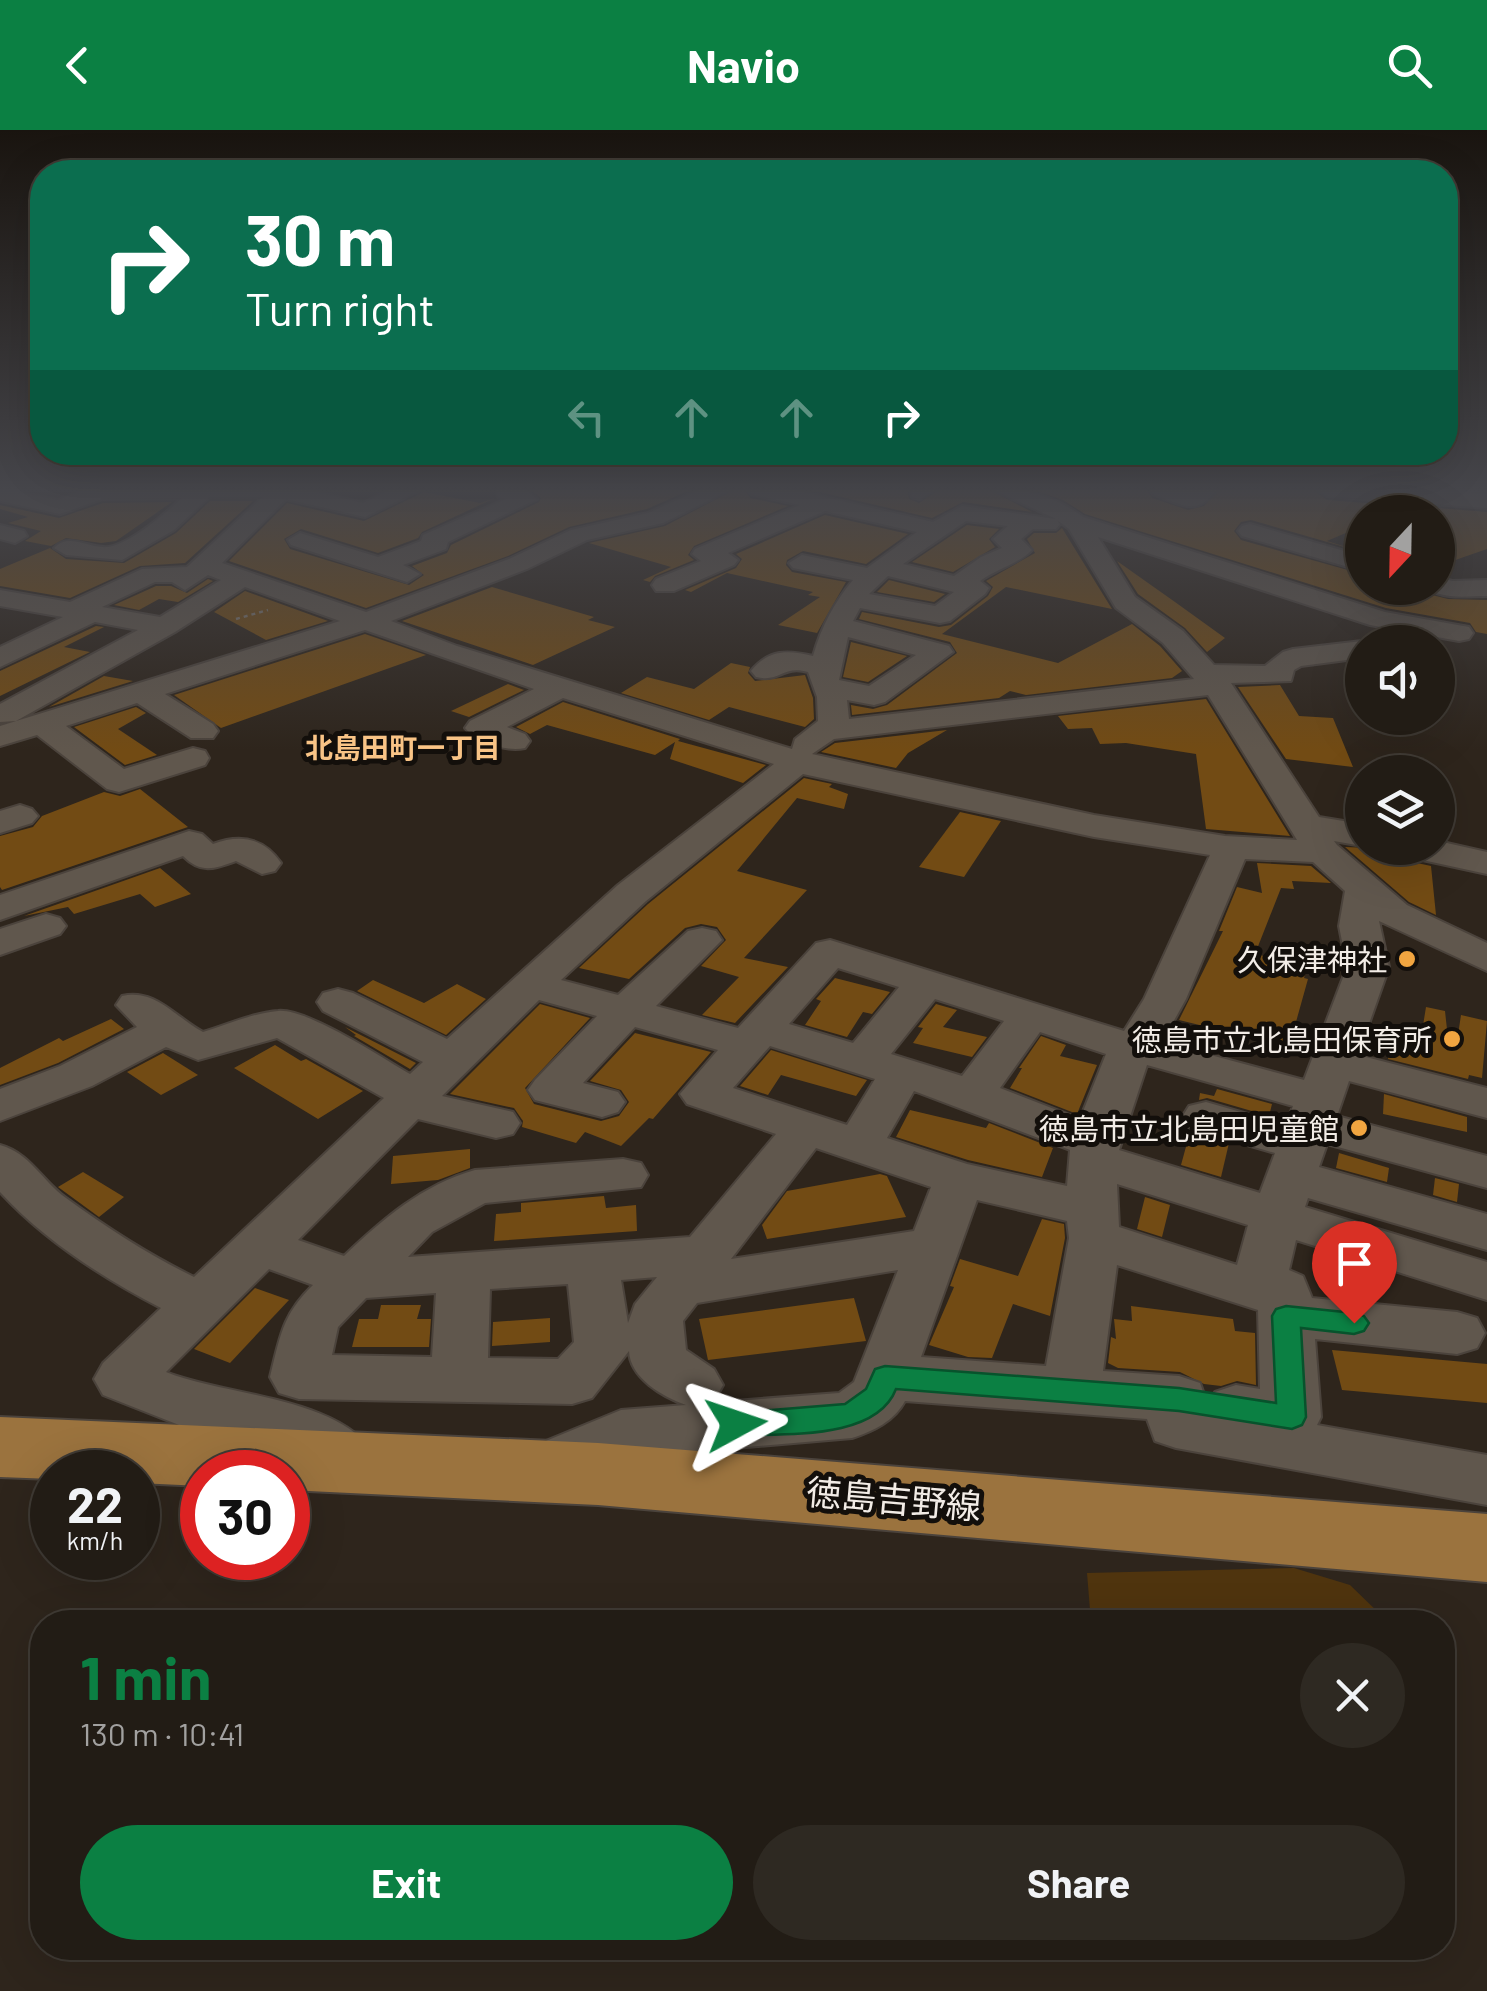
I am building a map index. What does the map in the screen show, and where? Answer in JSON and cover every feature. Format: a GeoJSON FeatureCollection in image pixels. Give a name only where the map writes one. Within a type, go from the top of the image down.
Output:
{"type":"FeatureCollection","features":[{"type":"Feature","properties":{"kind":"main road","name":"徳島吉野線"},"geometry":{"type":"LineString","coordinates":[[0,1447],[539,1471],[1487,1548]]}},
{"type":"Feature","properties":{"kind":"street"},"geometry":{"type":"LineString","coordinates":[[12,667],[84,611],[148,576]]}},
{"type":"Feature","properties":{"kind":"street"},"geometry":{"type":"LineString","coordinates":[[12,667],[127,619],[187,576]]}},
{"type":"Feature","properties":{"kind":"street"},"geometry":{"type":"LineString","coordinates":[[236,576],[446,652],[592,698],[806,749],[1094,826],[1232,847],[1345,836]]}},
{"type":"Feature","properties":{"kind":"street"},"geometry":{"type":"LineString","coordinates":[[279,576],[305,580]]}},
{"type":"Feature","properties":{"kind":"street"},"geometry":{"type":"LineString","coordinates":[[414,576],[443,585],[468,576]]}},
{"type":"Feature","properties":{"kind":"street"},"geometry":{"type":"LineString","coordinates":[[18,722],[140,692],[367,621],[459,576]]}},
{"type":"Feature","properties":{"kind":"street"},"geometry":{"type":"LineString","coordinates":[[664,585],[694,576]]}},
{"type":"Feature","properties":{"kind":"street"},"geometry":{"type":"LineString","coordinates":[[354,1463],[280,1422],[179,1402],[123,1379],[531,984],[632,893],[834,724],[825,676],[843,612],[873,576]]}},
{"type":"Feature","properties":{"kind":"street"},"geometry":{"type":"LineString","coordinates":[[843,612],[940,615],[976,588],[903,576]]}},
{"type":"Feature","properties":{"kind":"street"},"geometry":{"type":"LineString","coordinates":[[959,584],[970,576]]}},
{"type":"Feature","properties":{"kind":"street"},"geometry":{"type":"LineString","coordinates":[[1109,576],[1125,602],[1173,637],[1232,703],[1315,838],[1364,892],[1393,914],[1487,958]]}},
{"type":"Feature","properties":{"kind":"street"},"geometry":{"type":"LineString","coordinates":[[1246,576],[1380,619],[1456,620],[1487,588]]}},
{"type":"Feature","properties":{"kind":"street"},"geometry":{"type":"LineString","coordinates":[[18,722],[242,578]]}},
{"type":"Feature","properties":{"kind":"street"},"geometry":{"type":"LineString","coordinates":[[7,604],[84,611],[165,626]]}},
{"type":"Feature","properties":{"kind":"street"},"geometry":{"type":"LineString","coordinates":[[1394,605],[1456,620]]}},
{"type":"Feature","properties":{"kind":"street"},"geometry":{"type":"LineString","coordinates":[[766,671],[787,658],[874,696],[939,652],[843,612]]}},
{"type":"Feature","properties":{"kind":"street"},"geometry":{"type":"LineString","coordinates":[[806,749],[1170,690],[1212,679],[1281,675],[1279,667],[1293,658],[1345,652]]}},
{"type":"Feature","properties":{"kind":"street"},"geometry":{"type":"LineString","coordinates":[[1123,675],[1170,690]]}},
{"type":"Feature","properties":{"kind":"street"},"geometry":{"type":"LineString","coordinates":[[592,698],[622,681]]}},
{"type":"Feature","properties":{"kind":"street"},"geometry":{"type":"LineString","coordinates":[[514,740],[481,728],[560,688]]}},
{"type":"Feature","properties":{"kind":"street"},"geometry":{"type":"LineString","coordinates":[[18,722],[94,762],[119,782],[198,744],[140,692]]}},
{"type":"Feature","properties":{"kind":"street"},"geometry":{"type":"LineString","coordinates":[[94,762],[144,746],[159,735]]}},
{"type":"Feature","properties":{"kind":"street"},"geometry":{"type":"LineString","coordinates":[[0,908],[189,842],[207,859],[240,847],[262,863]]}},
{"type":"Feature","properties":{"kind":"street"},"geometry":{"type":"LineString","coordinates":[[1071,1391],[1093,1187],[1134,1047],[1166,999],[1232,847]]}},
{"type":"Feature","properties":{"kind":"street"},"geometry":{"type":"LineString","coordinates":[[1455,856],[1487,863]]}},
{"type":"Feature","properties":{"kind":"street"},"geometry":{"type":"LineString","coordinates":[[885,1377],[1179,1400],[1292,1417],[1273,1298],[1304,1137],[1368,967],[1359,926],[1364,892]]}},
{"type":"Feature","properties":{"kind":"street"},"geometry":{"type":"LineString","coordinates":[[0,944],[46,926]]}},
{"type":"Feature","properties":{"kind":"street"},"geometry":{"type":"LineString","coordinates":[[526,1105],[702,940]]}},
{"type":"Feature","properties":{"kind":"street"},"geometry":{"type":"LineString","coordinates":[[1487,1103],[1304,1137],[1093,1187],[959,1179],[703,1094],[830,952],[1134,1047],[1304,1137],[1487,1232]]}},
{"type":"Feature","properties":{"kind":"street"},"geometry":{"type":"LineString","coordinates":[[858,1146],[882,1067],[926,982]]}},
{"type":"Feature","properties":{"kind":"street"},"geometry":{"type":"LineString","coordinates":[[531,984],[626,1011],[882,1067],[972,1094],[1093,1187],[1257,1291],[1273,1298],[1457,1334]]}},
{"type":"Feature","properties":{"kind":"street"},"geometry":{"type":"LineString","coordinates":[[338,1002],[453,1059]]}},
{"type":"Feature","properties":{"kind":"street"},"geometry":{"type":"LineString","coordinates":[[972,1094],[1031,1015]]}},
{"type":"Feature","properties":{"kind":"street"},"geometry":{"type":"LineString","coordinates":[[0,1106],[76,1076],[152,1018],[198,1047],[280,1023],[312,1037],[411,1099],[526,1105],[602,1102]]}},
{"type":"Feature","properties":{"kind":"street"},"geometry":{"type":"LineString","coordinates":[[1206,1117],[1486,1168]]}},
{"type":"Feature","properties":{"kind":"street"},"geometry":{"type":"LineString","coordinates":[[694,1385],[658,1360],[655,1318],[806,1129]]}},
{"type":"Feature","properties":{"kind":"street"},"geometry":{"type":"LineString","coordinates":[[1304,1137],[1487,1280]]}},
{"type":"Feature","properties":{"kind":"street"},"geometry":{"type":"LineString","coordinates":[[0,1161],[44,1208],[139,1274],[200,1304]]}},
{"type":"Feature","properties":{"kind":"street"},"geometry":{"type":"LineString","coordinates":[[592,1263],[603,1347],[572,1382],[299,1377],[312,1319],[414,1220],[474,1187],[623,1175]]}},
{"type":"Feature","properties":{"kind":"street"},"geometry":{"type":"LineString","coordinates":[[539,1471],[621,1434],[852,1415],[878,1396],[959,1179]]}},
{"type":"Feature","properties":{"kind":"street"},"geometry":{"type":"LineString","coordinates":[[259,1246],[355,1280],[592,1263],[692,1271],[934,1246]]}},
{"type":"Feature","properties":{"kind":"street"},"geometry":{"type":"LineString","coordinates":[[460,1380],[464,1272]]}},
{"type":"Feature","properties":{"kind":"street"},"geometry":{"type":"LineString","coordinates":[[1179,1400],[1176,1424],[1487,1480]]}},
{"type":"Feature","properties":{"kind":"shaded area"},"geometry":{"type":"Polygon","coordinates":[[[1294,1568],[1350,1585],[1376,1610],[1090,1610],[1087,1573],[1294,1568]]]}},
{"type":"Feature","properties":{"kind":"building"},"geometry":{"type":"Polygon","coordinates":[[[0,576],[118,576],[70,598],[0,586],[0,576]]]}},
{"type":"Feature","properties":{"kind":"building"},"geometry":{"type":"Polygon","coordinates":[[[272,576],[379,576],[409,585],[423,576],[454,576],[366,608],[272,576]]]}},
{"type":"Feature","properties":{"kind":"building"},"geometry":{"type":"Polygon","coordinates":[[[718,576],[722,576],[691,592],[685,590],[718,576]]]}},
{"type":"Feature","properties":{"kind":"building"},"geometry":{"type":"Polygon","coordinates":[[[740,576],[813,576],[846,582],[817,633],[778,625],[820,597],[808,595],[813,592],[740,576]]]}},
{"type":"Feature","properties":{"kind":"building"},"geometry":{"type":"Polygon","coordinates":[[[995,576],[1092,576],[1112,609],[1006,587],[942,634],[1058,663],[1132,624],[1160,646],[1182,671],[1172,678],[1026,695],[1010,691],[999,698],[852,715],[851,705],[873,709],[887,705],[957,653],[950,642],[859,619],[862,612],[939,627],[951,625],[988,596],[993,587],[986,581],[995,576]]]}},
{"type":"Feature","properties":{"kind":"building"},"geometry":{"type":"Polygon","coordinates":[[[1126,576],[1138,576],[1225,638],[1207,652],[1185,628],[1138,594],[1126,576]]]}},
{"type":"Feature","properties":{"kind":"building"},"geometry":{"type":"Polygon","coordinates":[[[1283,576],[1345,576],[1345,595],[1283,576]]]}},
{"type":"Feature","properties":{"kind":"building"},"geometry":{"type":"Polygon","coordinates":[[[208,579],[213,581],[178,602],[159,599],[139,610],[114,605],[156,586],[171,586],[187,593],[208,579]]]}},
{"type":"Feature","properties":{"kind":"building"},"geometry":{"type":"Polygon","coordinates":[[[889,580],[945,594],[934,602],[877,592],[889,580]]]}},
{"type":"Feature","properties":{"kind":"building"},"geometry":{"type":"Polygon","coordinates":[[[492,587],[594,617],[588,620],[615,627],[533,665],[402,621],[492,587]]]}},
{"type":"Feature","properties":{"kind":"building"},"geometry":{"type":"Polygon","coordinates":[[[245,591],[328,621],[266,640],[214,612],[245,591]]]}},
{"type":"Feature","properties":{"kind":"building"},"geometry":{"type":"Polygon","coordinates":[[[1455,599],[1487,600],[1487,634],[1476,632],[1470,623],[1376,605],[1455,605],[1455,599]]]}},
{"type":"Feature","properties":{"kind":"building"},"geometry":{"type":"Polygon","coordinates":[[[96,626],[104,627],[64,647],[90,652],[0,696],[0,671],[96,626]]]}},
{"type":"Feature","properties":{"kind":"building"},"geometry":{"type":"Polygon","coordinates":[[[365,634],[426,655],[221,728],[174,695],[365,634]]]}},
{"type":"Feature","properties":{"kind":"building"},"geometry":{"type":"Polygon","coordinates":[[[851,642],[907,656],[868,682],[843,677],[851,642]]]}},
{"type":"Feature","properties":{"kind":"building"},"geometry":{"type":"Polygon","coordinates":[[[731,663],[750,667],[748,673],[755,681],[805,675],[813,698],[814,719],[805,727],[729,707],[709,720],[621,693],[647,677],[694,689],[731,663]]]}},
{"type":"Feature","properties":{"kind":"building"},"geometry":{"type":"Polygon","coordinates":[[[104,676],[133,681],[49,707],[104,676]]]}},
{"type":"Feature","properties":{"kind":"building"},"geometry":{"type":"Polygon","coordinates":[[[508,684],[524,690],[469,717],[451,711],[508,684]]]}},
{"type":"Feature","properties":{"kind":"building"},"geometry":{"type":"Polygon","coordinates":[[[1280,685],[1299,716],[1333,718],[1348,755],[1345,766],[1286,759],[1238,687],[1280,685]]]}},
{"type":"Feature","properties":{"kind":"building"},"geometry":{"type":"Polygon","coordinates":[[[1206,699],[1290,836],[1206,829],[1196,754],[1126,743],[1100,744],[1092,728],[1068,729],[1058,716],[1206,699]]]}},
{"type":"Feature","properties":{"kind":"building"},"geometry":{"type":"Polygon","coordinates":[[[563,702],[678,741],[766,765],[743,783],[670,759],[675,742],[655,755],[547,725],[530,734],[516,727],[563,702]]]}},
{"type":"Feature","properties":{"kind":"building"},"geometry":{"type":"Polygon","coordinates":[[[136,707],[146,713],[118,729],[157,755],[125,765],[74,727],[136,707]]]}},
{"type":"Feature","properties":{"kind":"building"},"geometry":{"type":"Polygon","coordinates":[[[947,730],[908,753],[896,768],[821,752],[835,743],[947,730]]]}},
{"type":"Feature","properties":{"kind":"building"},"geometry":{"type":"Polygon","coordinates":[[[804,778],[832,784],[829,787],[848,794],[844,809],[797,798],[737,871],[807,890],[744,958],[788,967],[735,1023],[702,1015],[739,977],[701,966],[726,940],[717,927],[701,924],[685,928],[629,979],[579,968],[648,904],[804,778]]]}},
{"type":"Feature","properties":{"kind":"building"},"geometry":{"type":"Polygon","coordinates":[[[140,789],[188,827],[2,890],[0,836],[33,827],[42,816],[104,792],[120,796],[140,789]]]}},
{"type":"Feature","properties":{"kind":"building"},"geometry":{"type":"Polygon","coordinates":[[[960,812],[1001,821],[964,877],[919,867],[960,812]]]}},
{"type":"Feature","properties":{"kind":"building"},"geometry":{"type":"Polygon","coordinates":[[[1257,863],[1311,866],[1331,883],[1292,881],[1294,889],[1281,888],[1255,954],[1308,966],[1289,1047],[1179,1020],[1223,931],[1219,931],[1237,887],[1262,893],[1257,863]]]}},
{"type":"Feature","properties":{"kind":"building"},"geometry":{"type":"Polygon","coordinates":[[[1366,865],[1431,866],[1436,915],[1409,902],[1366,865]]]}},
{"type":"Feature","properties":{"kind":"building"},"geometry":{"type":"Polygon","coordinates":[[[160,868],[191,894],[155,907],[140,894],[74,914],[68,907],[24,916],[160,868]]]}},
{"type":"Feature","properties":{"kind":"building"},"geometry":{"type":"Polygon","coordinates":[[[835,978],[890,992],[872,1014],[863,1012],[847,1037],[805,1025],[821,1001],[816,999],[835,978]]]}},
{"type":"Feature","properties":{"kind":"building"},"geometry":{"type":"Polygon","coordinates":[[[373,980],[424,1003],[457,984],[486,999],[446,1035],[357,991],[373,980]]]}},
{"type":"Feature","properties":{"kind":"building"},"geometry":{"type":"Polygon","coordinates":[[[540,1004],[590,1018],[525,1088],[534,1104],[601,1121],[619,1116],[629,1102],[621,1090],[590,1081],[635,1033],[711,1052],[653,1119],[649,1118],[621,1146],[585,1132],[576,1143],[522,1127],[523,1121],[514,1108],[450,1094],[540,1004]]]}},
{"type":"Feature","properties":{"kind":"building"},"geometry":{"type":"Polygon","coordinates":[[[936,1004],[957,1010],[943,1027],[987,1037],[972,1057],[913,1043],[923,1028],[918,1027],[936,1004]]]}},
{"type":"Feature","properties":{"kind":"building"},"geometry":{"type":"Polygon","coordinates":[[[1426,1007],[1445,1011],[1449,1048],[1456,1048],[1461,1015],[1487,1021],[1482,1078],[1469,1075],[1468,1079],[1388,1059],[1390,1037],[1420,1044],[1426,1007]]]}},
{"type":"Feature","properties":{"kind":"building"},"geometry":{"type":"Polygon","coordinates":[[[111,1019],[124,1029],[58,1063],[0,1085],[0,1068],[59,1038],[63,1041],[111,1019]]]}},
{"type":"Feature","properties":{"kind":"building"},"geometry":{"type":"Polygon","coordinates":[[[345,1027],[416,1063],[410,1069],[345,1027]]]}},
{"type":"Feature","properties":{"kind":"building"},"geometry":{"type":"Polygon","coordinates":[[[1041,1036],[1066,1045],[1060,1056],[1097,1065],[1077,1114],[1010,1088],[1041,1036]]]}},
{"type":"Feature","properties":{"kind":"building"},"geometry":{"type":"Polygon","coordinates":[[[275,1045],[363,1091],[318,1119],[234,1068],[275,1045]]]}},
{"type":"Feature","properties":{"kind":"building"},"geometry":{"type":"Polygon","coordinates":[[[771,1050],[867,1080],[856,1096],[781,1075],[768,1095],[740,1086],[771,1050]]]}},
{"type":"Feature","properties":{"kind":"building"},"geometry":{"type":"Polygon","coordinates":[[[163,1053],[198,1075],[161,1095],[127,1072],[163,1053]]]}},
{"type":"Feature","properties":{"kind":"building"},"geometry":{"type":"Polygon","coordinates":[[[1217,1089],[1272,1104],[1269,1116],[1207,1098],[1199,1100],[1200,1093],[1214,1096],[1217,1089]]]}},
{"type":"Feature","properties":{"kind":"building"},"geometry":{"type":"Polygon","coordinates":[[[1384,1094],[1467,1117],[1467,1132],[1383,1114],[1384,1094]]]}},
{"type":"Feature","properties":{"kind":"building"},"geometry":{"type":"Polygon","coordinates":[[[910,1110],[986,1128],[989,1123],[1053,1148],[1042,1177],[968,1160],[896,1137],[910,1110]]]}},
{"type":"Feature","properties":{"kind":"building"},"geometry":{"type":"Polygon","coordinates":[[[1190,1132],[1229,1143],[1221,1177],[1181,1165],[1190,1132]]]}},
{"type":"Feature","properties":{"kind":"building"},"geometry":{"type":"Polygon","coordinates":[[[470,1149],[470,1168],[438,1180],[391,1184],[393,1156],[470,1149]]]}},
{"type":"Feature","properties":{"kind":"building"},"geometry":{"type":"Polygon","coordinates":[[[1339,1153],[1389,1168],[1387,1182],[1336,1168],[1339,1153]]]}},
{"type":"Feature","properties":{"kind":"building"},"geometry":{"type":"Polygon","coordinates":[[[83,1172],[124,1197],[99,1217],[58,1187],[83,1172]]]}},
{"type":"Feature","properties":{"kind":"building"},"geometry":{"type":"Polygon","coordinates":[[[880,1174],[887,1176],[906,1217],[767,1239],[762,1225],[787,1191],[880,1174]]]}},
{"type":"Feature","properties":{"kind":"building"},"geometry":{"type":"Polygon","coordinates":[[[1435,1178],[1459,1184],[1457,1202],[1433,1195],[1435,1178]]]}},
{"type":"Feature","properties":{"kind":"building"},"geometry":{"type":"Polygon","coordinates":[[[604,1196],[606,1208],[636,1205],[637,1231],[494,1241],[496,1214],[521,1212],[521,1203],[604,1196]]]}},
{"type":"Feature","properties":{"kind":"building"},"geometry":{"type":"Polygon","coordinates":[[[1145,1197],[1170,1205],[1162,1237],[1137,1229],[1145,1197]]]}},
{"type":"Feature","properties":{"kind":"building"},"geometry":{"type":"Polygon","coordinates":[[[1042,1219],[1064,1224],[1065,1238],[1050,1316],[1013,1304],[992,1358],[968,1357],[929,1345],[954,1287],[950,1286],[960,1259],[1018,1276],[1042,1219]]]}},
{"type":"Feature","properties":{"kind":"building"},"geometry":{"type":"Polygon","coordinates":[[[255,1288],[289,1300],[230,1363],[194,1349],[255,1288]]]}},
{"type":"Feature","properties":{"kind":"building"},"geometry":{"type":"Polygon","coordinates":[[[854,1298],[866,1341],[708,1360],[699,1319],[854,1298]]]}},
{"type":"Feature","properties":{"kind":"building"},"geometry":{"type":"Polygon","coordinates":[[[381,1305],[421,1305],[417,1319],[431,1319],[429,1347],[352,1347],[359,1319],[378,1319],[381,1305]]]}},
{"type":"Feature","properties":{"kind":"building"},"geometry":{"type":"Polygon","coordinates":[[[1131,1306],[1233,1319],[1235,1331],[1255,1333],[1256,1385],[1237,1381],[1221,1386],[1204,1384],[1180,1372],[1118,1368],[1108,1363],[1111,1337],[1116,1339],[1114,1319],[1132,1321],[1131,1306]]]}},
{"type":"Feature","properties":{"kind":"building"},"geometry":{"type":"Polygon","coordinates":[[[550,1318],[550,1342],[492,1346],[493,1322],[550,1318]]]}},
{"type":"Feature","properties":{"kind":"building"},"geometry":{"type":"Polygon","coordinates":[[[1332,1350],[1487,1364],[1487,1403],[1342,1390],[1332,1350]]]}},
{"type":"Feature","properties":{"kind":"place","name":"久保津神社"},"geometry":{"type":"Point","coordinates":[1407,959]}},
{"type":"Feature","properties":{"kind":"place","name":"徳島市立北島田保育所"},"geometry":{"type":"Point","coordinates":[1452,1039]}},
{"type":"Feature","properties":{"kind":"place","name":"徳島市立北島田児童館"},"geometry":{"type":"Point","coordinates":[1359,1128]}},
{"type":"Feature","properties":{"kind":"district","name":"北島田町一丁目"},"geometry":{"type":"Point","coordinates":[403,747]}},
{"type":"Feature","properties":{"kind":"route"},"geometry":{"type":"LineString","coordinates":[[736,1424],[852,1415],[878,1396],[885,1377],[1179,1400],[1292,1417],[1286,1316],[1354,1323]]}}]}
